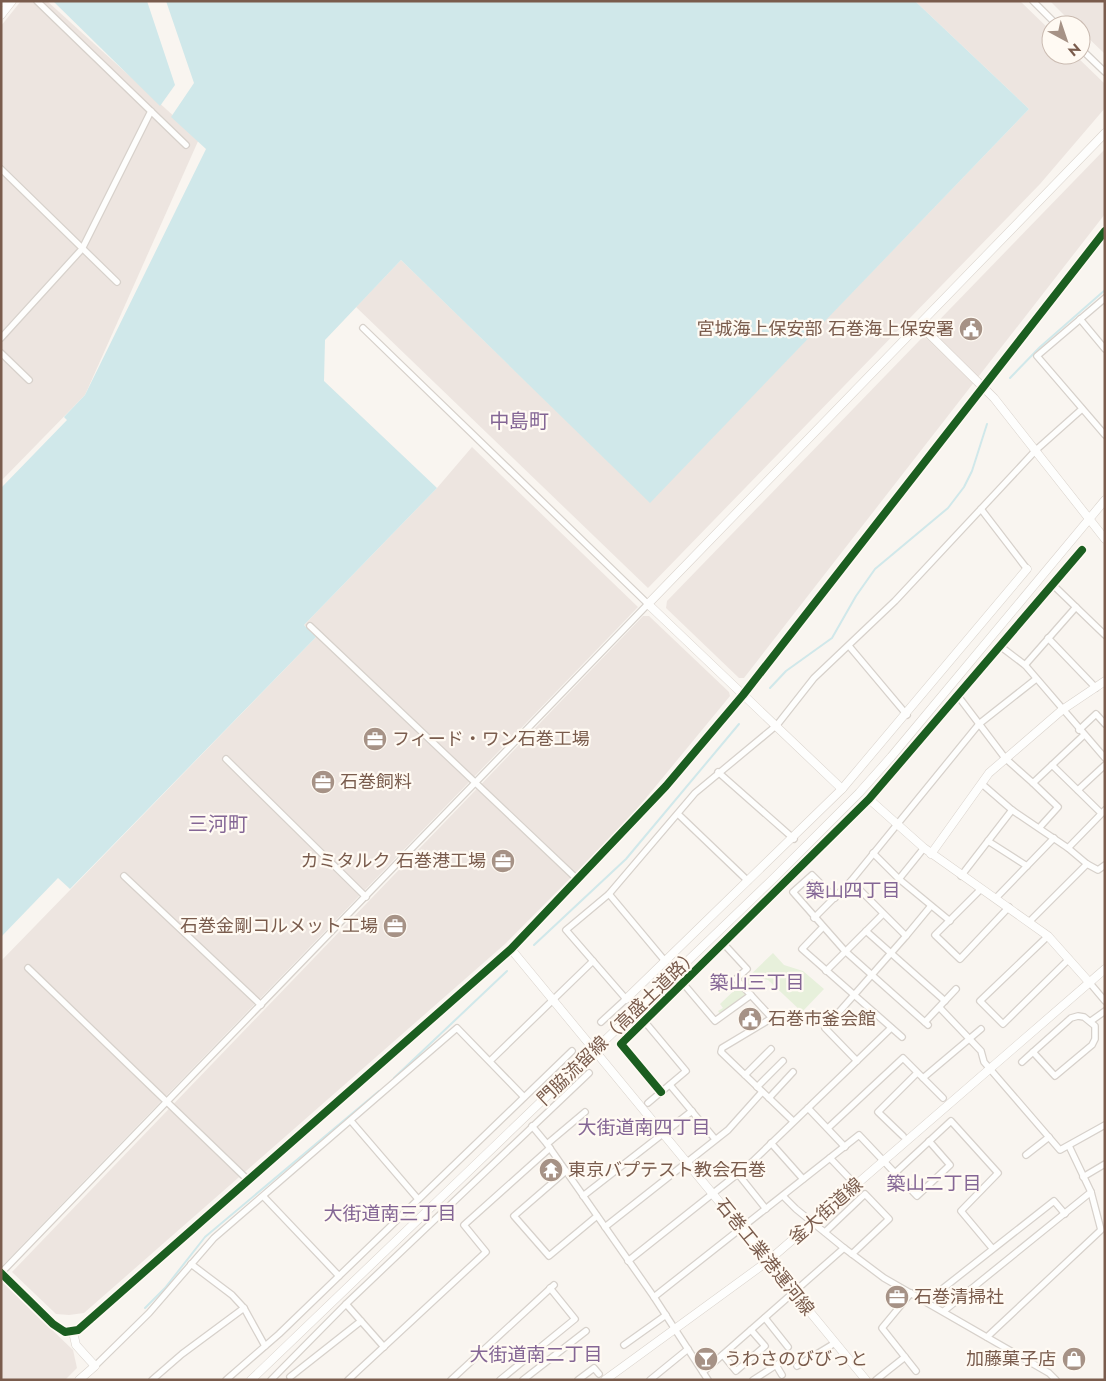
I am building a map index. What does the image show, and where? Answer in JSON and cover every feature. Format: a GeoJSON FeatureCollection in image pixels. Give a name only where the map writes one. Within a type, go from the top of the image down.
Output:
{"type":"FeatureCollection","features":[{"type":"Feature","properties":{"kind":"street"},"geometry":{"type":"LineString","coordinates":[[1,15],[12,1]]}},
{"type":"Feature","properties":{"kind":"street"},"geometry":{"type":"LineString","coordinates":[[37,1],[186,145]]}},
{"type":"Feature","properties":{"kind":"street"},"geometry":{"type":"LineString","coordinates":[[1032,1],[1047,15]]}},
{"type":"Feature","properties":{"kind":"street"},"geometry":{"type":"LineString","coordinates":[[1091,59],[1105,72]]}},
{"type":"Feature","properties":{"kind":"street"},"geometry":{"type":"LineString","coordinates":[[1,338],[82,249],[151,111]]}},
{"type":"Feature","properties":{"kind":"street"},"geometry":{"type":"LineString","coordinates":[[1105,133],[1,1273],[53,1324],[65,1332],[73,1332],[83,1326],[511,949],[666,786],[743,695],[1105,231]]}},
{"type":"Feature","properties":{"kind":"street"},"geometry":{"type":"LineString","coordinates":[[1,169],[117,282]]}},
{"type":"Feature","properties":{"kind":"street"},"geometry":{"type":"LineString","coordinates":[[1105,298],[1037,356],[1105,434]]}},
{"type":"Feature","properties":{"kind":"street"},"geometry":{"type":"LineString","coordinates":[[1080,319],[1105,349]]}},
{"type":"Feature","properties":{"kind":"street"},"geometry":{"type":"LineString","coordinates":[[919,324],[983,386],[1036,450],[1105,540]]}},
{"type":"Feature","properties":{"kind":"street"},"geometry":{"type":"LineString","coordinates":[[363,328],[842,789]]}},
{"type":"Feature","properties":{"kind":"street"},"geometry":{"type":"LineString","coordinates":[[1,353],[28,380]]}},
{"type":"Feature","properties":{"kind":"street"},"geometry":{"type":"LineString","coordinates":[[626,999],[566,930],[609,894],[695,793],[777,725],[814,678],[895,600],[1036,450],[1082,409]]}},
{"type":"Feature","properties":{"kind":"street","name":"門脇流留線（高盛土道路）"},"geometry":{"type":"LineString","coordinates":[[251,1380],[774,878],[859,793],[1105,500]]}},
{"type":"Feature","properties":{"kind":"street"},"geometry":{"type":"LineString","coordinates":[[601,1022],[794,839],[842,789],[907,715],[1027,569],[981,509]]}},
{"type":"Feature","properties":{"kind":"street"},"geometry":{"type":"LineString","coordinates":[[662,1092],[621,1044],[868,799],[1082,550]]}},
{"type":"Feature","properties":{"kind":"street"},"geometry":{"type":"LineString","coordinates":[[1052,584],[1105,635]]}},
{"type":"Feature","properties":{"kind":"street"},"geometry":{"type":"LineString","coordinates":[[1025,665],[1076,607]]}},
{"type":"Feature","properties":{"kind":"street"},"geometry":{"type":"LineString","coordinates":[[310,626],[578,880]]}},
{"type":"Feature","properties":{"kind":"street"},"geometry":{"type":"LineString","coordinates":[[1048,638],[1096,688]]}},
{"type":"Feature","properties":{"kind":"street"},"geometry":{"type":"LineString","coordinates":[[849,646],[907,715]]}},
{"type":"Feature","properties":{"kind":"street"},"geometry":{"type":"LineString","coordinates":[[1000,646],[1025,665],[1084,736],[1105,758]]}},
{"type":"Feature","properties":{"kind":"street"},"geometry":{"type":"LineString","coordinates":[[814,918],[835,898],[874,853],[979,724],[1036,679]]}},
{"type":"Feature","properties":{"kind":"street"},"geometry":{"type":"LineString","coordinates":[[931,854],[982,784],[1005,758],[1039,732],[1062,710],[1105,681]]}},
{"type":"Feature","properties":{"kind":"street"},"geometry":{"type":"LineString","coordinates":[[958,696],[1005,758],[1058,807],[1040,827]]}},
{"type":"Feature","properties":{"kind":"street"},"geometry":{"type":"LineString","coordinates":[[1079,730],[1096,714],[1105,724]]}},
{"type":"Feature","properties":{"kind":"street"},"geometry":{"type":"LineString","coordinates":[[1033,783],[1084,736]]}},
{"type":"Feature","properties":{"kind":"street"},"geometry":{"type":"LineString","coordinates":[[226,759],[366,896]]}},
{"type":"Feature","properties":{"kind":"street"},"geometry":{"type":"LineString","coordinates":[[1052,764],[1103,812],[1068,848]]}},
{"type":"Feature","properties":{"kind":"street"},"geometry":{"type":"LineString","coordinates":[[1078,790],[1105,765]]}},
{"type":"Feature","properties":{"kind":"street"},"geometry":{"type":"LineString","coordinates":[[718,772],[794,839]]}},
{"type":"Feature","properties":{"kind":"street"},"geometry":{"type":"LineString","coordinates":[[982,784],[1012,810],[1040,827],[1087,864],[1098,870],[1105,865]]}},
{"type":"Feature","properties":{"kind":"street"},"geometry":{"type":"LineString","coordinates":[[868,799],[931,854],[1048,936],[1105,1001]]}},
{"type":"Feature","properties":{"kind":"street"},"geometry":{"type":"LineString","coordinates":[[961,876],[1012,810]]}},
{"type":"Feature","properties":{"kind":"street"},"geometry":{"type":"LineString","coordinates":[[678,814],[748,881]]}},
{"type":"Feature","properties":{"kind":"street"},"geometry":{"type":"LineString","coordinates":[[996,898],[1054,838]]}},
{"type":"Feature","properties":{"kind":"street"},"geometry":{"type":"LineString","coordinates":[[988,841],[1027,866]]}},
{"type":"Feature","properties":{"kind":"street"},"geometry":{"type":"LineString","coordinates":[[898,880],[924,848]]}},
{"type":"Feature","properties":{"kind":"street"},"geometry":{"type":"LineString","coordinates":[[874,853],[898,880],[950,921]]}},
{"type":"Feature","properties":{"kind":"street"},"geometry":{"type":"LineString","coordinates":[[1029,922],[1087,864]]}},
{"type":"Feature","properties":{"kind":"street"},"geometry":{"type":"LineString","coordinates":[[835,898],[812,875],[793,892],[845,951],[927,1024],[956,989]]}},
{"type":"Feature","properties":{"kind":"street"},"geometry":{"type":"LineString","coordinates":[[124,876],[261,1005]]}},
{"type":"Feature","properties":{"kind":"street"},"geometry":{"type":"LineString","coordinates":[[850,881],[906,936]]}},
{"type":"Feature","properties":{"kind":"street"},"geometry":{"type":"LineString","coordinates":[[981,889],[935,935],[960,959],[1009,907]]}},
{"type":"Feature","properties":{"kind":"street"},"geometry":{"type":"LineString","coordinates":[[609,894],[665,961]]}},
{"type":"Feature","properties":{"kind":"street"},"geometry":{"type":"LineString","coordinates":[[857,1061],[825,1028],[930,907]]}},
{"type":"Feature","properties":{"kind":"street"},"geometry":{"type":"LineString","coordinates":[[826,971],[883,914]]}},
{"type":"Feature","properties":{"kind":"street"},"geometry":{"type":"LineString","coordinates":[[823,927],[802,949],[902,1037]]}},
{"type":"Feature","properties":{"kind":"street"},"geometry":{"type":"LineString","coordinates":[[866,931],[945,1001]]}},
{"type":"Feature","properties":{"kind":"street"},"geometry":{"type":"LineString","coordinates":[[1048,936],[980,1001],[1003,1024],[1069,959]]}},
{"type":"Feature","properties":{"kind":"street"},"geometry":{"type":"LineString","coordinates":[[723,943],[747,969],[736,979],[772,1018],[722,1048],[721,1052],[793,1121]]}},
{"type":"Feature","properties":{"kind":"street","name":"石巻工業港運河線"},"geometry":{"type":"LineString","coordinates":[[511,949],[866,1380]]}},
{"type":"Feature","properties":{"kind":"street"},"geometry":{"type":"LineString","coordinates":[[490,1061],[593,961]]}},
{"type":"Feature","properties":{"kind":"street"},"geometry":{"type":"LineString","coordinates":[[28,968],[249,1181]]}},
{"type":"Feature","properties":{"kind":"street","name":"釜大街道線"},"geometry":{"type":"LineString","coordinates":[[602,1377],[675,1329],[768,1261],[1105,969]]}},
{"type":"Feature","properties":{"kind":"street"},"geometry":{"type":"LineString","coordinates":[[682,982],[715,1021],[751,995]]}},
{"type":"Feature","properties":{"kind":"street"},"geometry":{"type":"LineString","coordinates":[[940,1008],[981,1051],[984,1062],[1060,1150],[1104,1126]]}},
{"type":"Feature","properties":{"kind":"street"},"geometry":{"type":"LineString","coordinates":[[1091,1021],[1105,1011]]}},
{"type":"Feature","properties":{"kind":"street"},"geometry":{"type":"LineString","coordinates":[[1022,1062],[1033,1052],[1071,1018],[1084,1016],[1095,1026],[1096,1033],[1092,1045],[1054,1076],[1033,1052]]}},
{"type":"Feature","properties":{"kind":"street"},"geometry":{"type":"LineString","coordinates":[[645,1022],[686,1071],[648,1103]]}},
{"type":"Feature","properties":{"kind":"street"},"geometry":{"type":"LineString","coordinates":[[79,1380],[149,1313],[228,1225],[264,1197],[457,1028],[524,1097]]}},
{"type":"Feature","properties":{"kind":"street"},"geometry":{"type":"LineString","coordinates":[[628,1261],[738,1174],[891,1028]]}},
{"type":"Feature","properties":{"kind":"street"},"geometry":{"type":"LineString","coordinates":[[923,1078],[981,1028]]}},
{"type":"Feature","properties":{"kind":"street"},"geometry":{"type":"LineString","coordinates":[[745,1075],[771,1049]]}},
{"type":"Feature","properties":{"kind":"street"},"geometry":{"type":"LineString","coordinates":[[226,1380],[339,1276],[572,1051]]}},
{"type":"Feature","properties":{"kind":"street"},"geometry":{"type":"LineString","coordinates":[[828,1128],[903,1058],[943,1098]]}},
{"type":"Feature","properties":{"kind":"street"},"geometry":{"type":"LineString","coordinates":[[757,1087],[783,1061]]}},
{"type":"Feature","properties":{"kind":"street"},"geometry":{"type":"LineString","coordinates":[[769,1098],[793,1072]]}},
{"type":"Feature","properties":{"kind":"street"},"geometry":{"type":"LineString","coordinates":[[903,1136],[878,1112],[917,1072]]}},
{"type":"Feature","properties":{"kind":"street"},"geometry":{"type":"LineString","coordinates":[[270,1380],[346,1304],[588,1073]]}},
{"type":"Feature","properties":{"kind":"street"},"geometry":{"type":"LineString","coordinates":[[670,1084],[715,1139]]}},
{"type":"Feature","properties":{"kind":"street"},"geometry":{"type":"LineString","coordinates":[[605,1227],[728,1130],[762,1092]]}},
{"type":"Feature","properties":{"kind":"street"},"geometry":{"type":"LineString","coordinates":[[808,1108],[845,1147]]}},
{"type":"Feature","properties":{"kind":"street"},"geometry":{"type":"LineString","coordinates":[[583,1196],[692,1111]]}},
{"type":"Feature","properties":{"kind":"street"},"geometry":{"type":"LineString","coordinates":[[348,1380],[486,1252],[464,1225],[585,1112]]}},
{"type":"Feature","properties":{"kind":"street"},"geometry":{"type":"LineString","coordinates":[[351,1122],[418,1199]]}},
{"type":"Feature","properties":{"kind":"street"},"geometry":{"type":"LineString","coordinates":[[895,1173],[951,1122],[998,1173],[961,1211],[992,1248]]}},
{"type":"Feature","properties":{"kind":"street"},"geometry":{"type":"LineString","coordinates":[[532,1126],[549,1146],[654,1297],[708,1380]]}},
{"type":"Feature","properties":{"kind":"street"},"geometry":{"type":"LineString","coordinates":[[654,1297],[859,1135],[917,1196],[950,1165],[929,1142]]}},
{"type":"Feature","properties":{"kind":"street"},"geometry":{"type":"LineString","coordinates":[[1026,1156],[1050,1137]]}},
{"type":"Feature","properties":{"kind":"street"},"geometry":{"type":"LineString","coordinates":[[771,1143],[803,1179]]}},
{"type":"Feature","properties":{"kind":"street"},"geometry":{"type":"LineString","coordinates":[[987,1337],[1101,1230],[1091,1192],[1069,1146]]}},
{"type":"Feature","properties":{"kind":"street"},"geometry":{"type":"LineString","coordinates":[[830,1158],[850,1179]]}},
{"type":"Feature","properties":{"kind":"street"},"geometry":{"type":"LineString","coordinates":[[1083,1176],[1105,1164]]}},
{"type":"Feature","properties":{"kind":"street"},"geometry":{"type":"LineString","coordinates":[[566,1171],[514,1216],[549,1256],[597,1216]]}},
{"type":"Feature","properties":{"kind":"street"},"geometry":{"type":"LineString","coordinates":[[738,1174],[766,1209]]}},
{"type":"Feature","properties":{"kind":"street"},"geometry":{"type":"LineString","coordinates":[[944,1311],[1091,1192]]}},
{"type":"Feature","properties":{"kind":"street"},"geometry":{"type":"LineString","coordinates":[[825,1232],[864,1194],[888,1219],[852,1254]]}},
{"type":"Feature","properties":{"kind":"street"},"geometry":{"type":"LineString","coordinates":[[784,1196],[844,1248],[884,1278],[1049,1373],[1056,1380]]}},
{"type":"Feature","properties":{"kind":"street"},"geometry":{"type":"LineString","coordinates":[[264,1197],[339,1276]]}},
{"type":"Feature","properties":{"kind":"street"},"geometry":{"type":"LineString","coordinates":[[926,1301],[1054,1201],[1064,1214]]}},
{"type":"Feature","properties":{"kind":"street"},"geometry":{"type":"LineString","coordinates":[[703,1372],[844,1248]]}},
{"type":"Feature","properties":{"kind":"street"},"geometry":{"type":"LineString","coordinates":[[191,1264],[232,1295],[244,1308],[264,1346]]}},
{"type":"Feature","properties":{"kind":"street"},"geometry":{"type":"LineString","coordinates":[[455,1378],[552,1286],[575,1319],[500,1380]]}},
{"type":"Feature","properties":{"kind":"street"},"geometry":{"type":"LineString","coordinates":[[911,1293],[882,1328],[916,1371]]}},
{"type":"Feature","properties":{"kind":"street"},"geometry":{"type":"LineString","coordinates":[[346,1304],[384,1347]]}},
{"type":"Feature","properties":{"kind":"street"},"geometry":{"type":"LineString","coordinates":[[152,1380],[244,1308]]}},
{"type":"Feature","properties":{"kind":"street"},"geometry":{"type":"LineString","coordinates":[[624,1345],[666,1315]]}},
{"type":"Feature","properties":{"kind":"street"},"geometry":{"type":"LineString","coordinates":[[765,1318],[788,1347]]}},
{"type":"Feature","properties":{"kind":"street"},"geometry":{"type":"LineString","coordinates":[[281,1369],[292,1378],[361,1320]]}},
{"type":"Feature","properties":{"kind":"street"},"geometry":{"type":"LineString","coordinates":[[723,1355],[736,1371],[751,1359],[765,1346],[752,1330]]}},
{"type":"Feature","properties":{"kind":"street"},"geometry":{"type":"LineString","coordinates":[[523,1380],[586,1331]]}},
{"type":"Feature","properties":{"kind":"street"},"geometry":{"type":"LineString","coordinates":[[73,1332],[76,1345],[95,1366]]}},
{"type":"Feature","properties":{"kind":"street"},"geometry":{"type":"LineString","coordinates":[[797,1366],[836,1343]]}},
{"type":"Feature","properties":{"kind":"street"},"geometry":{"type":"LineString","coordinates":[[650,1380],[688,1349]]}},
{"type":"Feature","properties":{"kind":"street"},"geometry":{"type":"LineString","coordinates":[[876,1380],[905,1357]]}},
{"type":"Feature","properties":{"kind":"street"},"geometry":{"type":"LineString","coordinates":[[752,1380],[784,1360]]}},
{"type":"Feature","properties":{"kind":"street"},"geometry":{"type":"LineString","coordinates":[[776,1365],[782,1375]]}},
{"type":"Feature","properties":{"kind":"street"},"geometry":{"type":"LineString","coordinates":[[578,1380],[594,1368],[602,1377]]}},
{"type":"Feature","properties":{"kind":"shaded area"},"geometry":{"type":"Polygon","coordinates":[[[21,1],[47,1],[199,139],[85,395],[1,481],[1,26],[21,1]]]}},
{"type":"Feature","properties":{"kind":"shaded area"},"geometry":{"type":"Polygon","coordinates":[[[915,1],[1020,1],[1041,21],[1041,65],[1085,65],[1105,84],[1105,108],[1040,184],[648,588],[356,307],[401,260],[650,502],[1029,109],[915,1]]]}},
{"type":"Feature","properties":{"kind":"shaded area"},"geometry":{"type":"Polygon","coordinates":[[[1050,1],[1105,1],[1105,54],[1091,41],[1091,15],[1064,15],[1050,1]]]}},
{"type":"Feature","properties":{"kind":"shaded area"},"geometry":{"type":"Polygon","coordinates":[[[1105,149],[1105,214],[744,678],[739,678],[666,608],[667,601],[1105,149]]]}},
{"type":"Feature","properties":{"kind":"shaded area"},"geometry":{"type":"Polygon","coordinates":[[[472,447],[638,607],[3,1265],[1,961],[316,637],[304,625],[437,488],[472,447]]]}},
{"type":"Feature","properties":{"kind":"shaded area"},"geometry":{"type":"Polygon","coordinates":[[[643,616],[649,616],[729,692],[730,696],[627,821],[505,944],[84,1313],[56,1314],[12,1272],[643,616]]]}},
{"type":"Feature","properties":{"kind":"shaded area"},"geometry":{"type":"Polygon","coordinates":[[[1,1281],[73,1350],[77,1368],[65,1380],[1,1380],[1,1281]]]}},
{"type":"Feature","properties":{"kind":"green space"},"geometry":{"type":"Polygon","coordinates":[[[773,953],[784,965],[803,971],[824,989],[802,1012],[768,980],[759,978],[748,988],[752,992],[720,1014],[718,1011],[723,1008],[720,1004],[773,953]]]}},
{"type":"Feature","properties":{"kind":"water"},"geometry":{"type":"Polygon","coordinates":[[[53,1],[147,1],[175,85],[160,106],[53,1]]]}},
{"type":"Feature","properties":{"kind":"water"},"geometry":{"type":"Polygon","coordinates":[[[166,1],[915,1],[1029,109],[650,503],[401,260],[325,340],[324,381],[437,488],[304,625],[316,637],[70,889],[58,878],[1,937],[1,488],[67,420],[64,417],[85,395],[206,149],[171,117],[194,83],[166,1]]]}},
{"type":"Feature","properties":{"kind":"waterway"},"geometry":{"type":"LineString","coordinates":[[1010,378],[1040,347],[1105,290]]}},
{"type":"Feature","properties":{"kind":"waterway"},"geometry":{"type":"LineString","coordinates":[[770,688],[786,671],[832,638],[856,596],[875,569],[948,508],[964,487],[972,471],[987,424]]}},
{"type":"Feature","properties":{"kind":"waterway"},"geometry":{"type":"LineString","coordinates":[[534,945],[626,859],[739,724]]}},
{"type":"Feature","properties":{"kind":"waterway"},"geometry":{"type":"LineString","coordinates":[[394,1078],[507,971]]}},
{"type":"Feature","properties":{"kind":"waterway"},"geometry":{"type":"LineString","coordinates":[[145,1308],[165,1288],[205,1237],[379,1091]]}},
{"type":"Feature","properties":{"kind":"cycle path"},"geometry":{"type":"LineString","coordinates":[[1,1273],[53,1324],[65,1332],[78,1330],[511,949],[666,786],[743,695],[1105,231]]}},
{"type":"Feature","properties":{"kind":"cycle path"},"geometry":{"type":"LineString","coordinates":[[661,1092],[621,1044],[869,799],[1082,550]]}},
{"type":"Feature","properties":{"kind":"place","name":"宮城海上保安部 石巻海上保安署"},"geometry":{"type":"Point","coordinates":[971,329]}},
{"type":"Feature","properties":{"kind":"place","name":"フィード・ワン石巻工場"},"geometry":{"type":"Point","coordinates":[375,739]}},
{"type":"Feature","properties":{"kind":"place","name":"石巻飼料"},"geometry":{"type":"Point","coordinates":[323,782]}},
{"type":"Feature","properties":{"kind":"place","name":"カミタルク 石巻港工場"},"geometry":{"type":"Point","coordinates":[503,861]}},
{"type":"Feature","properties":{"kind":"place","name":"石巻金剛コルメット工場"},"geometry":{"type":"Point","coordinates":[395,926]}},
{"type":"Feature","properties":{"kind":"place","name":"石巻市釜会館"},"geometry":{"type":"Point","coordinates":[750,1019]}},
{"type":"Feature","properties":{"kind":"place","name":"東京バプテスト教会石巻"},"geometry":{"type":"Point","coordinates":[551,1170]}},
{"type":"Feature","properties":{"kind":"place","name":"石巻清掃社"},"geometry":{"type":"Point","coordinates":[897,1297]}},
{"type":"Feature","properties":{"kind":"place","name":"うわさのびびっと"},"geometry":{"type":"Point","coordinates":[706,1359]}},
{"type":"Feature","properties":{"kind":"place","name":"加藤菓子店"},"geometry":{"type":"Point","coordinates":[1074,1359]}},
{"type":"Feature","properties":{"kind":"district","name":"中島町"},"geometry":{"type":"Point","coordinates":[519,421]}},
{"type":"Feature","properties":{"kind":"district","name":"三河町"},"geometry":{"type":"Point","coordinates":[218,824]}},
{"type":"Feature","properties":{"kind":"district","name":"築山四丁目"},"geometry":{"type":"Point","coordinates":[853,890]}},
{"type":"Feature","properties":{"kind":"district","name":"築山三丁目"},"geometry":{"type":"Point","coordinates":[757,982]}},
{"type":"Feature","properties":{"kind":"district","name":"大街道南四丁目"},"geometry":{"type":"Point","coordinates":[644,1127]}},
{"type":"Feature","properties":{"kind":"district","name":"築山二丁目"},"geometry":{"type":"Point","coordinates":[934,1183]}},
{"type":"Feature","properties":{"kind":"district","name":"大街道南三丁目"},"geometry":{"type":"Point","coordinates":[390,1213]}},
{"type":"Feature","properties":{"kind":"district","name":"大街道南二丁目"},"geometry":{"type":"Point","coordinates":[536,1354]}}]}
